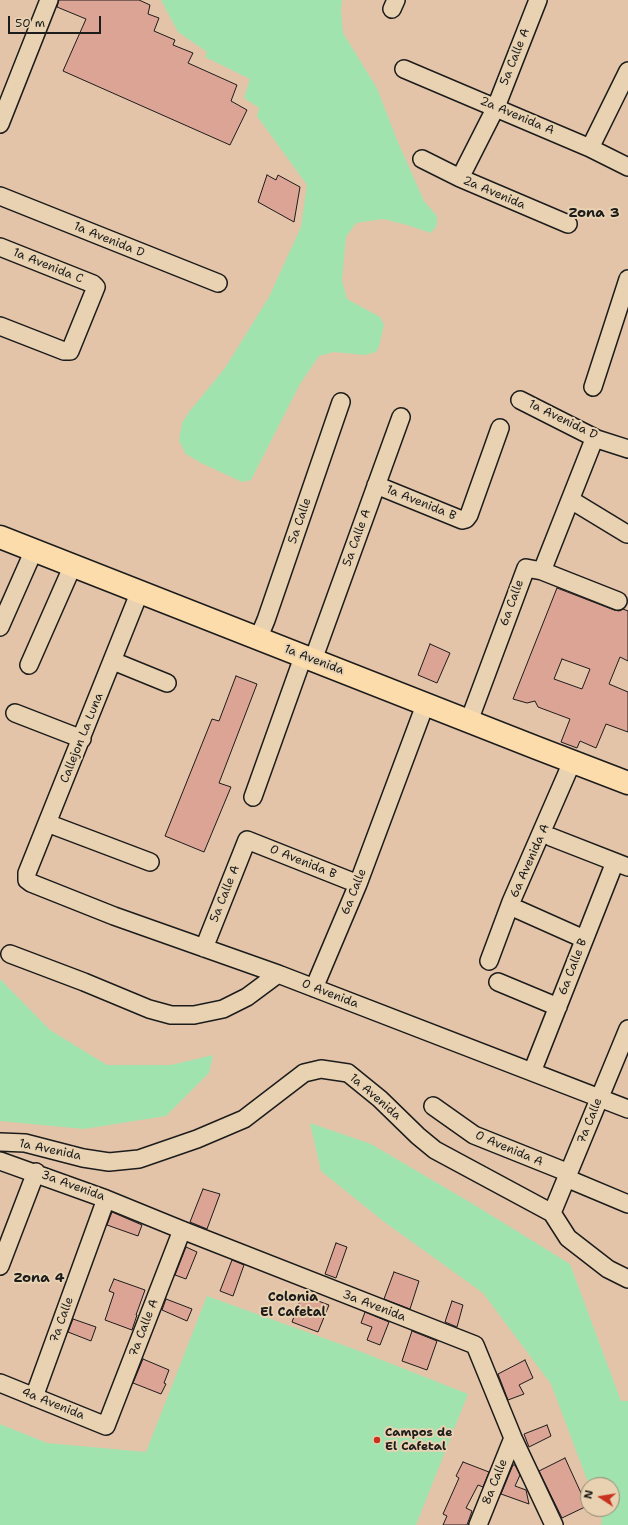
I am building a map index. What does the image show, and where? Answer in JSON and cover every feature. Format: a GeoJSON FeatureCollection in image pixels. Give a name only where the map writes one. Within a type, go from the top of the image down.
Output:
{"type":"FeatureCollection","features":[{"type":"Feature","properties":{"kind":"main road","name":"1a Avenida"},"geometry":{"type":"LineString","coordinates":[[0,537],[628,783]]}},
{"type":"Feature","properties":{"kind":"street"},"geometry":{"type":"LineString","coordinates":[[0,124],[49,0]]}},
{"type":"Feature","properties":{"kind":"street","name":"5a Calle A"},"geometry":{"type":"LineString","coordinates":[[460,178],[496,107],[538,0]]}},
{"type":"Feature","properties":{"kind":"street","name":"2a Avenida A"},"geometry":{"type":"LineString","coordinates":[[404,69],[496,107],[628,166]]}},
{"type":"Feature","properties":{"kind":"street"},"geometry":{"type":"LineString","coordinates":[[590,148],[628,71]]}},
{"type":"Feature","properties":{"kind":"street","name":"2a Avenida"},"geometry":{"type":"LineString","coordinates":[[422,159],[460,178],[568,224]]}},
{"type":"Feature","properties":{"kind":"street","name":"1a Avenida D"},"geometry":{"type":"LineString","coordinates":[[0,196],[218,283]]}},
{"type":"Feature","properties":{"kind":"street","name":"1a Avenida C"},"geometry":{"type":"LineString","coordinates":[[0,247],[93,284],[96,287],[72,350],[68,352],[0,326]]}},
{"type":"Feature","properties":{"kind":"street"},"geometry":{"type":"LineString","coordinates":[[593,387],[628,278]]}},
{"type":"Feature","properties":{"kind":"street","name":"1a Avenida D"},"geometry":{"type":"LineString","coordinates":[[520,400],[597,439],[628,448]]}},
{"type":"Feature","properties":{"kind":"street","name":"5a Calle"},"geometry":{"type":"LineString","coordinates":[[258,639],[266,620],[341,402]]}},
{"type":"Feature","properties":{"kind":"street","name":"5a Calle A"},"geometry":{"type":"LineString","coordinates":[[308,658],[401,417]]}},
{"type":"Feature","properties":{"kind":"street","name":"1a Avenida B"},"geometry":{"type":"LineString","coordinates":[[376,485],[462,520],[466,519],[469,515],[500,428]]}},
{"type":"Feature","properties":{"kind":"street"},"geometry":{"type":"LineString","coordinates":[[597,439],[593,442],[542,571],[618,602]]}},
{"type":"Feature","properties":{"kind":"street"},"geometry":{"type":"LineString","coordinates":[[571,500],[627,534]]}},
{"type":"Feature","properties":{"kind":"street"},"geometry":{"type":"LineString","coordinates":[[0,627],[34,550]]}},
{"type":"Feature","properties":{"kind":"street"},"geometry":{"type":"LineString","coordinates":[[28,665],[73,565]]}},
{"type":"Feature","properties":{"kind":"street","name":"6a Calle"},"geometry":{"type":"LineString","coordinates":[[469,722],[524,569],[529,567],[542,571]]}},
{"type":"Feature","properties":{"kind":"street","name":"Callejon La Luna"},"geometry":{"type":"LineString","coordinates":[[31,883],[27,880],[27,873],[82,739],[140,591]]}},
{"type":"Feature","properties":{"kind":"street"},"geometry":{"type":"LineString","coordinates":[[253,797],[308,658]]}},
{"type":"Feature","properties":{"kind":"street"},"geometry":{"type":"LineString","coordinates":[[113,661],[167,683]]}},
{"type":"Feature","properties":{"kind":"street","name":"6a Calle"},"geometry":{"type":"LineString","coordinates":[[314,988],[358,884],[425,704]]}},
{"type":"Feature","properties":{"kind":"street"},"geometry":{"type":"LineString","coordinates":[[16,713],[82,739]]}},
{"type":"Feature","properties":{"kind":"street","name":"6a Avenida A"},"geometry":{"type":"LineString","coordinates":[[489,961],[512,902],[572,762]]}},
{"type":"Feature","properties":{"kind":"street"},"geometry":{"type":"LineString","coordinates":[[48,823],[150,862]]}},
{"type":"Feature","properties":{"kind":"street"},"geometry":{"type":"LineString","coordinates":[[551,837],[622,864]]}},
{"type":"Feature","properties":{"kind":"street","name":"5a Calle A"},"geometry":{"type":"LineString","coordinates":[[204,948],[247,840]]}},
{"type":"Feature","properties":{"kind":"street","name":"0 Avenida B"},"geometry":{"type":"LineString","coordinates":[[247,840],[358,884]]}},
{"type":"Feature","properties":{"kind":"street","name":"6a Calle B"},"geometry":{"type":"LineString","coordinates":[[532,1072],[584,939],[622,864]]}},
{"type":"Feature","properties":{"kind":"street","name":"0 Avenida"},"geometry":{"type":"LineString","coordinates":[[31,883],[114,916],[278,974],[628,1109]]}},
{"type":"Feature","properties":{"kind":"street"},"geometry":{"type":"LineString","coordinates":[[519,910],[584,939]]}},
{"type":"Feature","properties":{"kind":"street"},"geometry":{"type":"LineString","coordinates":[[10,954],[84,982],[149,1010],[171,1015],[194,1015],[223,1009],[247,997],[278,974]]}},
{"type":"Feature","properties":{"kind":"street"},"geometry":{"type":"LineString","coordinates":[[498,982],[558,1007]]}},
{"type":"Feature","properties":{"kind":"street","name":"7a Calle"},"geometry":{"type":"LineString","coordinates":[[552,1212],[628,1029]]}},
{"type":"Feature","properties":{"kind":"street","name":"1a Avenida"},"geometry":{"type":"LineString","coordinates":[[0,1142],[25,1143],[84,1158],[109,1162],[139,1159],[197,1139],[244,1119],[304,1072],[321,1069],[348,1073],[380,1099],[418,1136],[435,1150],[552,1212]]}},
{"type":"Feature","properties":{"kind":"street","name":"0 Avenida A"},"geometry":{"type":"LineString","coordinates":[[433,1106],[474,1135],[568,1175],[628,1204]]}},
{"type":"Feature","properties":{"kind":"street","name":"3a Avenida"},"geometry":{"type":"LineString","coordinates":[[0,1161],[36,1172],[106,1199],[475,1345],[513,1438],[554,1525]]}},
{"type":"Feature","properties":{"kind":"street"},"geometry":{"type":"LineString","coordinates":[[0,1266],[36,1172]]}},
{"type":"Feature","properties":{"kind":"street","name":"7a Calle"},"geometry":{"type":"LineString","coordinates":[[34,1397],[106,1199]]}},
{"type":"Feature","properties":{"kind":"street"},"geometry":{"type":"LineString","coordinates":[[552,1212],[568,1238],[608,1269],[628,1279]]}},
{"type":"Feature","properties":{"kind":"street","name":"7a Calle A"},"geometry":{"type":"LineString","coordinates":[[106,1426],[182,1230]]}},
{"type":"Feature","properties":{"kind":"street","name":"4a Avenida"},"geometry":{"type":"LineString","coordinates":[[0,1383],[106,1426]]}},
{"type":"Feature","properties":{"kind":"street","name":"8a Calle"},"geometry":{"type":"LineString","coordinates":[[478,1525],[513,1438]]}},
{"type":"Feature","properties":{"kind":"green space"},"geometry":{"type":"Polygon","coordinates":[[[161,0],[342,0],[341,10],[343,33],[377,88],[397,140],[424,201],[437,216],[437,225],[431,233],[383,219],[356,223],[346,237],[342,280],[347,299],[380,317],[384,325],[379,346],[376,352],[365,355],[334,352],[319,356],[300,384],[251,480],[242,482],[201,463],[186,454],[179,441],[182,423],[189,412],[225,368],[269,297],[301,227],[307,185],[257,116],[259,108],[244,98],[250,79],[205,57],[207,52],[178,32],[161,0]]]}},
{"type":"Feature","properties":{"kind":"green space"},"geometry":{"type":"Polygon","coordinates":[[[0,979],[50,1030],[107,1065],[171,1065],[213,1055],[209,1073],[166,1116],[84,1129],[0,1121],[0,979]]]}},
{"type":"Feature","properties":{"kind":"green space"},"geometry":{"type":"Polygon","coordinates":[[[310,1123],[371,1144],[478,1207],[570,1264],[621,1401],[628,1401],[628,1525],[601,1525],[601,1517],[620,1517],[620,1477],[586,1477],[551,1384],[483,1293],[383,1221],[321,1171],[310,1123]]]}},
{"type":"Feature","properties":{"kind":"green space"},"geometry":{"type":"Polygon","coordinates":[[[207,1296],[354,1349],[468,1394],[416,1525],[0,1525],[0,1424],[47,1443],[146,1452],[207,1296]]]}},
{"type":"Feature","properties":{"kind":"building"},"geometry":{"type":"Polygon","coordinates":[[[59,0],[139,0],[150,5],[148,14],[159,18],[154,31],[175,40],[173,45],[193,53],[188,63],[237,85],[231,101],[247,110],[230,145],[63,71],[86,19],[57,7],[59,0]]]}},
{"type":"Feature","properties":{"kind":"building"},"geometry":{"type":"Polygon","coordinates":[[[267,175],[276,180],[278,175],[300,187],[294,222],[258,202],[267,175]]]}},
{"type":"Feature","properties":{"kind":"building"},"geometry":{"type":"Polygon","coordinates":[[[557,588],[614,610],[619,611],[623,609],[628,611],[628,661],[620,657],[609,684],[628,692],[628,732],[606,724],[596,748],[580,741],[577,748],[561,742],[570,719],[538,707],[535,701],[527,703],[513,699],[557,588]],[[562,659],[554,679],[582,689],[590,669],[562,659]]]}},
{"type":"Feature","properties":{"kind":"building"},"geometry":{"type":"Polygon","coordinates":[[[430,644],[450,653],[437,683],[418,675],[430,644]]]}},
{"type":"Feature","properties":{"kind":"building"},"geometry":{"type":"Polygon","coordinates":[[[236,676],[257,684],[219,783],[231,787],[204,852],[165,836],[212,719],[219,721],[236,676]]]}},
{"type":"Feature","properties":{"kind":"building"},"geometry":{"type":"Polygon","coordinates":[[[203,1189],[220,1194],[207,1229],[190,1222],[203,1189]]]}},
{"type":"Feature","properties":{"kind":"building"},"geometry":{"type":"Polygon","coordinates":[[[112,1212],[142,1225],[138,1236],[107,1225],[112,1212]]]}},
{"type":"Feature","properties":{"kind":"building"},"geometry":{"type":"Polygon","coordinates":[[[336,1243],[347,1247],[336,1278],[325,1274],[336,1243]]]}},
{"type":"Feature","properties":{"kind":"building"},"geometry":{"type":"Polygon","coordinates":[[[186,1247],[197,1252],[186,1279],[175,1275],[186,1247]]]}},
{"type":"Feature","properties":{"kind":"building"},"geometry":{"type":"Polygon","coordinates":[[[232,1260],[244,1265],[233,1296],[220,1291],[232,1260]]]}},
{"type":"Feature","properties":{"kind":"building"},"geometry":{"type":"Polygon","coordinates":[[[394,1272],[419,1281],[410,1309],[384,1299],[394,1272]]]}},
{"type":"Feature","properties":{"kind":"building"},"geometry":{"type":"Polygon","coordinates":[[[114,1279],[145,1290],[132,1330],[105,1320],[114,1293],[109,1291],[114,1279]]]}},
{"type":"Feature","properties":{"kind":"building"},"geometry":{"type":"Polygon","coordinates":[[[302,1295],[329,1305],[318,1332],[292,1322],[302,1295]]]}},
{"type":"Feature","properties":{"kind":"building"},"geometry":{"type":"Polygon","coordinates":[[[166,1299],[192,1309],[187,1321],[162,1310],[166,1299]]]}},
{"type":"Feature","properties":{"kind":"building"},"geometry":{"type":"Polygon","coordinates":[[[452,1301],[463,1305],[457,1327],[445,1322],[452,1301]]]}},
{"type":"Feature","properties":{"kind":"building"},"geometry":{"type":"Polygon","coordinates":[[[365,1312],[389,1322],[380,1345],[367,1340],[372,1327],[361,1323],[365,1312]]]}},
{"type":"Feature","properties":{"kind":"building"},"geometry":{"type":"Polygon","coordinates":[[[73,1319],[96,1327],[91,1341],[68,1332],[73,1319]]]}},
{"type":"Feature","properties":{"kind":"building"},"geometry":{"type":"Polygon","coordinates":[[[412,1331],[437,1341],[427,1370],[402,1361],[412,1331]]]}},
{"type":"Feature","properties":{"kind":"building"},"geometry":{"type":"Polygon","coordinates":[[[143,1359],[169,1370],[164,1383],[166,1384],[161,1394],[133,1383],[143,1359]]]}},
{"type":"Feature","properties":{"kind":"building"},"geometry":{"type":"Polygon","coordinates":[[[525,1360],[533,1378],[519,1385],[524,1394],[508,1400],[498,1374],[525,1360]]]}},
{"type":"Feature","properties":{"kind":"building"},"geometry":{"type":"Polygon","coordinates":[[[547,1425],[551,1436],[529,1447],[524,1434],[547,1425]]]}},
{"type":"Feature","properties":{"kind":"building"},"geometry":{"type":"Polygon","coordinates":[[[565,1458],[580,1491],[580,1509],[562,1518],[539,1471],[565,1458]]]}},
{"type":"Feature","properties":{"kind":"building"},"geometry":{"type":"Polygon","coordinates":[[[463,1462],[489,1472],[483,1487],[478,1485],[466,1508],[472,1511],[467,1525],[443,1525],[447,1516],[443,1514],[459,1478],[456,1476],[463,1462]]]}},
{"type":"Feature","properties":{"kind":"building"},"geometry":{"type":"Polygon","coordinates":[[[513,1465],[515,1465],[520,1475],[515,1486],[526,1490],[529,1504],[501,1494],[513,1465]]]}},
{"type":"Feature","properties":{"kind":"place","name":"Campos de El Cafetal"},"geometry":{"type":"Point","coordinates":[377,1440]}},
{"type":"Feature","properties":{"kind":"district","name":"Zona 3"},"geometry":{"type":"Point","coordinates":[594,213]}},
{"type":"Feature","properties":{"kind":"district","name":"Zona 4"},"geometry":{"type":"Point","coordinates":[39,1278]}},
{"type":"Feature","properties":{"kind":"district","name":"Colonia El Cafetal"},"geometry":{"type":"Point","coordinates":[293,1306]}}]}
